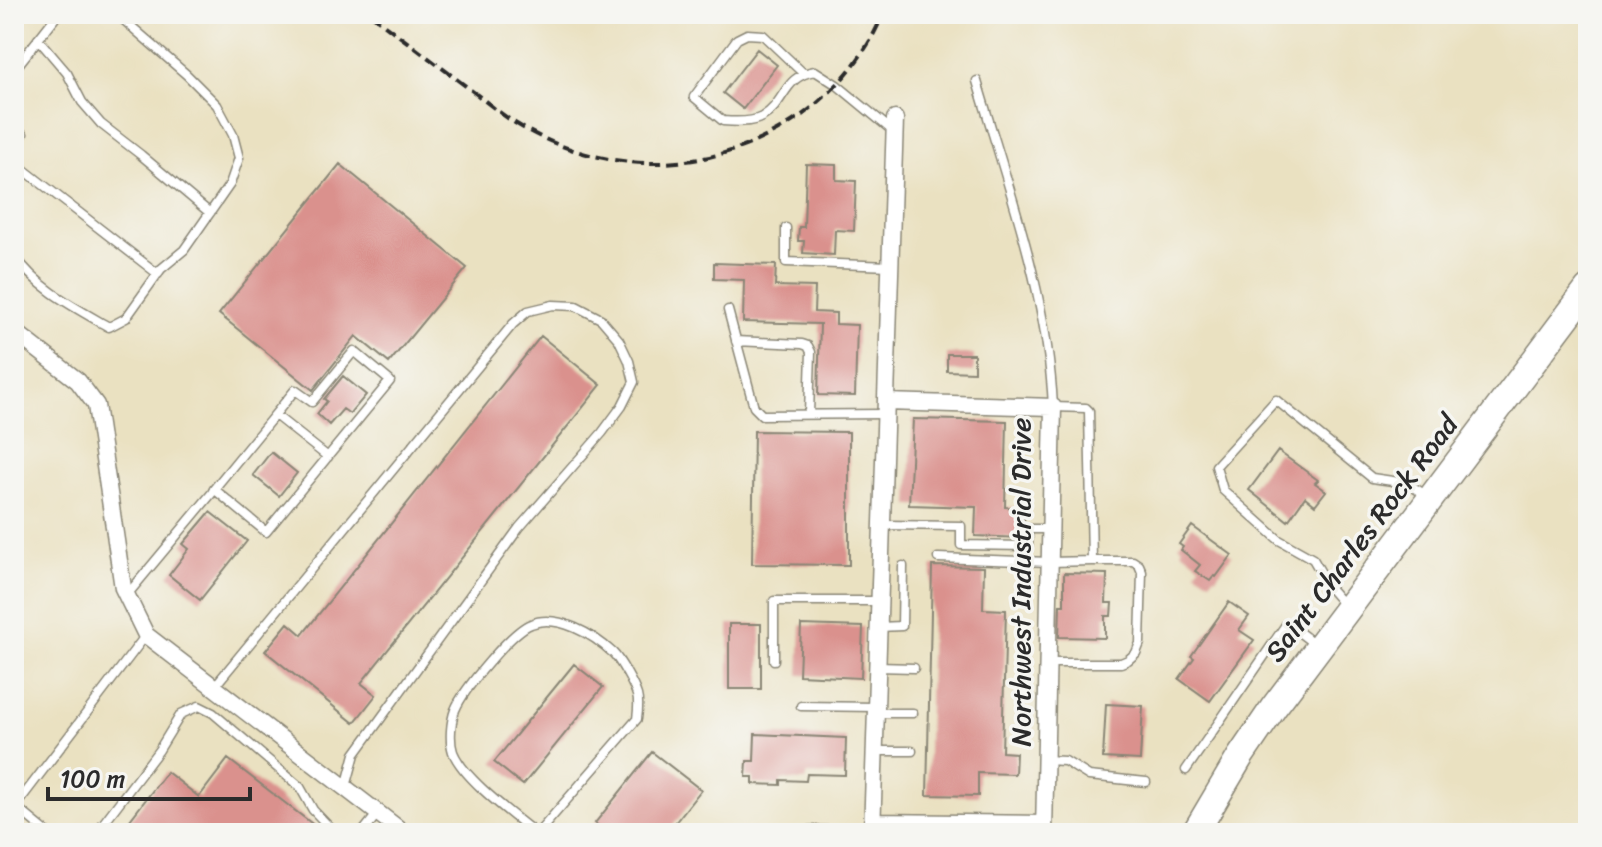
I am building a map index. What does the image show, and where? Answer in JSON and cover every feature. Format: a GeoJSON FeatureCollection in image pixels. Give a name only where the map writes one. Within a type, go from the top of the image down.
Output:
{"type":"FeatureCollection","features":[{"type":"Feature","properties":{"kind":"main road","name":"Saint Charles Rock Road"},"geometry":{"type":"LineString","coordinates":[[1195,833],[1240,757],[1319,647],[1588,289]]}},
{"type":"Feature","properties":{"kind":"street"},"geometry":{"type":"LineString","coordinates":[[873,829],[895,126]]}},
{"type":"Feature","properties":{"kind":"street"},"geometry":{"type":"LineString","coordinates":[[14,331],[78,381],[96,405],[123,588],[146,635],[404,833]]}},
{"type":"Feature","properties":{"kind":"street","name":"Northwest Industrial Drive"},"geometry":{"type":"LineString","coordinates":[[873,829],[1044,828],[1053,407],[886,408]]}},
{"type":"Feature","properties":{"kind":"lane"},"geometry":{"type":"LineString","coordinates":[[14,70],[58,14]]}},
{"type":"Feature","properties":{"kind":"lane"},"geometry":{"type":"LineString","coordinates":[[14,255],[23,269],[48,291],[109,327],[126,318],[158,274],[184,250],[230,184],[239,158],[233,135],[217,105],[117,14]]}},
{"type":"Feature","properties":{"kind":"lane"},"geometry":{"type":"LineString","coordinates":[[803,73],[763,35],[747,34],[737,39],[694,97],[723,121],[750,121],[761,118],[772,109],[792,82],[803,73],[815,71],[895,126]]}},
{"type":"Feature","properties":{"kind":"lane"},"geometry":{"type":"LineString","coordinates":[[38,39],[67,73],[82,102],[101,124],[210,213]]}},
{"type":"Feature","properties":{"kind":"lane"},"geometry":{"type":"LineString","coordinates":[[977,81],[1033,275],[1052,376],[1053,407],[1086,408],[1089,411],[1092,561]]}},
{"type":"Feature","properties":{"kind":"lane"},"geometry":{"type":"LineString","coordinates":[[14,127],[23,134],[14,148]]}},
{"type":"Feature","properties":{"kind":"lane"},"geometry":{"type":"LineString","coordinates":[[14,162],[158,274]]}},
{"type":"Feature","properties":{"kind":"lane"},"geometry":{"type":"LineString","coordinates":[[786,228],[786,262],[890,266]]}},
{"type":"Feature","properties":{"kind":"lane"},"geometry":{"type":"LineString","coordinates":[[214,687],[513,324],[528,311],[553,305],[576,306],[601,319],[619,340],[629,361],[634,382],[622,406],[519,528],[355,754],[346,788]]}},
{"type":"Feature","properties":{"kind":"lane"},"geometry":{"type":"LineString","coordinates":[[728,310],[754,407],[762,415],[886,408]]}},
{"type":"Feature","properties":{"kind":"lane"},"geometry":{"type":"LineString","coordinates":[[736,341],[808,346],[811,352],[809,414]]}},
{"type":"Feature","properties":{"kind":"lane"},"geometry":{"type":"LineString","coordinates":[[127,596],[214,489],[275,415],[295,390],[312,402],[354,351],[390,381],[266,532],[214,489]]}},
{"type":"Feature","properties":{"kind":"lane"},"geometry":{"type":"LineString","coordinates":[[1347,609],[1331,590],[1313,559],[1279,540],[1223,490],[1216,466],[1276,400],[1372,478],[1406,483],[1431,497]]}},
{"type":"Feature","properties":{"kind":"lane"},"geometry":{"type":"LineString","coordinates":[[275,415],[328,457]]}},
{"type":"Feature","properties":{"kind":"lane"},"geometry":{"type":"LineString","coordinates":[[882,525],[961,526],[961,545],[1028,546],[1028,529],[1050,529]]}},
{"type":"Feature","properties":{"kind":"lane"},"geometry":{"type":"LineString","coordinates":[[938,558],[1133,561],[1141,568],[1138,649],[1130,658],[1121,663],[1048,663]]}},
{"type":"Feature","properties":{"kind":"lane"},"geometry":{"type":"LineString","coordinates":[[879,627],[902,626],[903,566]]}},
{"type":"Feature","properties":{"kind":"lane"},"geometry":{"type":"LineString","coordinates":[[774,660],[774,601],[880,601]]}},
{"type":"Feature","properties":{"kind":"lane"},"geometry":{"type":"LineString","coordinates":[[533,622],[565,622],[615,655],[638,697],[637,719],[537,833],[481,788],[467,772],[453,752],[451,731],[455,711],[466,691],[517,632],[533,622]]}},
{"type":"Feature","properties":{"kind":"lane"},"geometry":{"type":"LineString","coordinates":[[1186,770],[1287,623],[1319,647]]}},
{"type":"Feature","properties":{"kind":"lane"},"geometry":{"type":"LineString","coordinates":[[48,833],[14,807],[146,635]]}},
{"type":"Feature","properties":{"kind":"lane"},"geometry":{"type":"LineString","coordinates":[[877,667],[914,668]]}},
{"type":"Feature","properties":{"kind":"lane"},"geometry":{"type":"LineString","coordinates":[[96,833],[154,757],[181,714],[199,706],[213,713],[300,787],[313,810],[335,833]]}},
{"type":"Feature","properties":{"kind":"lane"},"geometry":{"type":"LineString","coordinates":[[801,706],[913,713]]}},
{"type":"Feature","properties":{"kind":"lane"},"geometry":{"type":"LineString","coordinates":[[875,751],[912,751]]}},
{"type":"Feature","properties":{"kind":"lane"},"geometry":{"type":"LineString","coordinates":[[1045,760],[1065,761],[1089,776],[1146,782]]}},
{"type":"Feature","properties":{"kind":"lane"},"geometry":{"type":"LineString","coordinates":[[362,833],[378,813]]}},
{"type":"Feature","properties":{"kind":"lane"},"geometry":{"type":"LineString","coordinates":[[803,833],[820,829],[873,829]]}},
{"type":"Feature","properties":{"kind":"building"},"geometry":{"type":"Polygon","coordinates":[[[757,49],[777,65],[743,109],[723,93],[757,49]]]}},
{"type":"Feature","properties":{"kind":"building"},"geometry":{"type":"Polygon","coordinates":[[[340,164],[467,268],[389,363],[356,336],[313,390],[219,314],[340,164]]]}},
{"type":"Feature","properties":{"kind":"building"},"geometry":{"type":"Polygon","coordinates":[[[806,164],[836,165],[836,180],[856,181],[854,231],[835,230],[834,255],[803,253],[804,241],[798,241],[799,227],[804,227],[806,164]]]}},
{"type":"Feature","properties":{"kind":"building"},"geometry":{"type":"Polygon","coordinates":[[[714,263],[776,265],[775,286],[815,287],[814,312],[836,313],[836,324],[857,325],[855,396],[818,395],[820,324],[743,322],[744,280],[714,279],[714,263]]]}},
{"type":"Feature","properties":{"kind":"building"},"geometry":{"type":"Polygon","coordinates":[[[541,336],[601,385],[361,683],[376,695],[354,723],[265,651],[288,623],[302,635],[541,336]]]}},
{"type":"Feature","properties":{"kind":"building"},"geometry":{"type":"Polygon","coordinates":[[[947,354],[974,354],[974,372],[947,371],[947,354]]]}},
{"type":"Feature","properties":{"kind":"building"},"geometry":{"type":"Polygon","coordinates":[[[343,376],[366,395],[350,414],[343,409],[329,425],[317,414],[327,401],[324,399],[343,376]]]}},
{"type":"Feature","properties":{"kind":"building"},"geometry":{"type":"Polygon","coordinates":[[[913,419],[1007,421],[1005,507],[1025,508],[1021,538],[975,536],[976,507],[909,505],[913,419]]]}},
{"type":"Feature","properties":{"kind":"building"},"geometry":{"type":"Polygon","coordinates":[[[754,431],[849,432],[849,565],[752,564],[754,431]]]}},
{"type":"Feature","properties":{"kind":"building"},"geometry":{"type":"Polygon","coordinates":[[[1278,451],[1318,480],[1315,483],[1326,491],[1315,505],[1305,497],[1288,521],[1249,490],[1278,451]]]}},
{"type":"Feature","properties":{"kind":"building"},"geometry":{"type":"Polygon","coordinates":[[[271,452],[297,473],[279,496],[253,475],[271,452]]]}},
{"type":"Feature","properties":{"kind":"building"},"geometry":{"type":"Polygon","coordinates":[[[210,512],[247,541],[200,600],[169,575],[189,549],[183,544],[210,512]]]}},
{"type":"Feature","properties":{"kind":"building"},"geometry":{"type":"Polygon","coordinates":[[[1192,526],[1232,555],[1210,581],[1195,571],[1200,565],[1181,550],[1183,547],[1179,544],[1192,526]]]}},
{"type":"Feature","properties":{"kind":"building"},"geometry":{"type":"Polygon","coordinates":[[[932,566],[984,567],[983,609],[1006,610],[1002,752],[1016,753],[1015,774],[978,773],[978,796],[927,795],[932,566]]]}},
{"type":"Feature","properties":{"kind":"building"},"geometry":{"type":"Polygon","coordinates":[[[1064,573],[1107,574],[1106,603],[1112,603],[1111,616],[1105,616],[1105,638],[1059,637],[1060,605],[1064,605],[1064,573]]]}},
{"type":"Feature","properties":{"kind":"building"},"geometry":{"type":"Polygon","coordinates":[[[1229,602],[1249,616],[1239,630],[1254,640],[1210,701],[1179,679],[1194,658],[1191,656],[1229,602]]]}},
{"type":"Feature","properties":{"kind":"building"},"geometry":{"type":"Polygon","coordinates":[[[729,624],[761,624],[761,689],[729,689],[729,624]]]}},
{"type":"Feature","properties":{"kind":"building"},"geometry":{"type":"Polygon","coordinates":[[[801,625],[863,627],[861,678],[799,675],[801,625]]]}},
{"type":"Feature","properties":{"kind":"building"},"geometry":{"type":"Polygon","coordinates":[[[574,664],[603,687],[523,785],[494,762],[574,664]]]}},
{"type":"Feature","properties":{"kind":"building"},"geometry":{"type":"Polygon","coordinates":[[[1106,704],[1143,706],[1140,760],[1103,758],[1106,704]]]}},
{"type":"Feature","properties":{"kind":"building"},"geometry":{"type":"Polygon","coordinates":[[[755,734],[846,738],[845,775],[807,774],[806,781],[781,780],[781,785],[753,784],[753,777],[746,777],[747,761],[754,761],[755,734]]]}},
{"type":"Feature","properties":{"kind":"building"},"geometry":{"type":"Polygon","coordinates":[[[652,752],[701,790],[667,833],[607,833],[595,823],[652,752]]]}},
{"type":"Feature","properties":{"kind":"building"},"geometry":{"type":"Polygon","coordinates":[[[228,759],[324,833],[120,833],[167,772],[199,797],[228,759]]]}},
{"type":"Feature","properties":{"kind":"railway"},"geometry":{"type":"LineString","coordinates":[[370,14],[515,123],[576,151],[641,163],[706,158],[738,149],[787,125],[822,99],[851,69],[883,14]]}}]}
